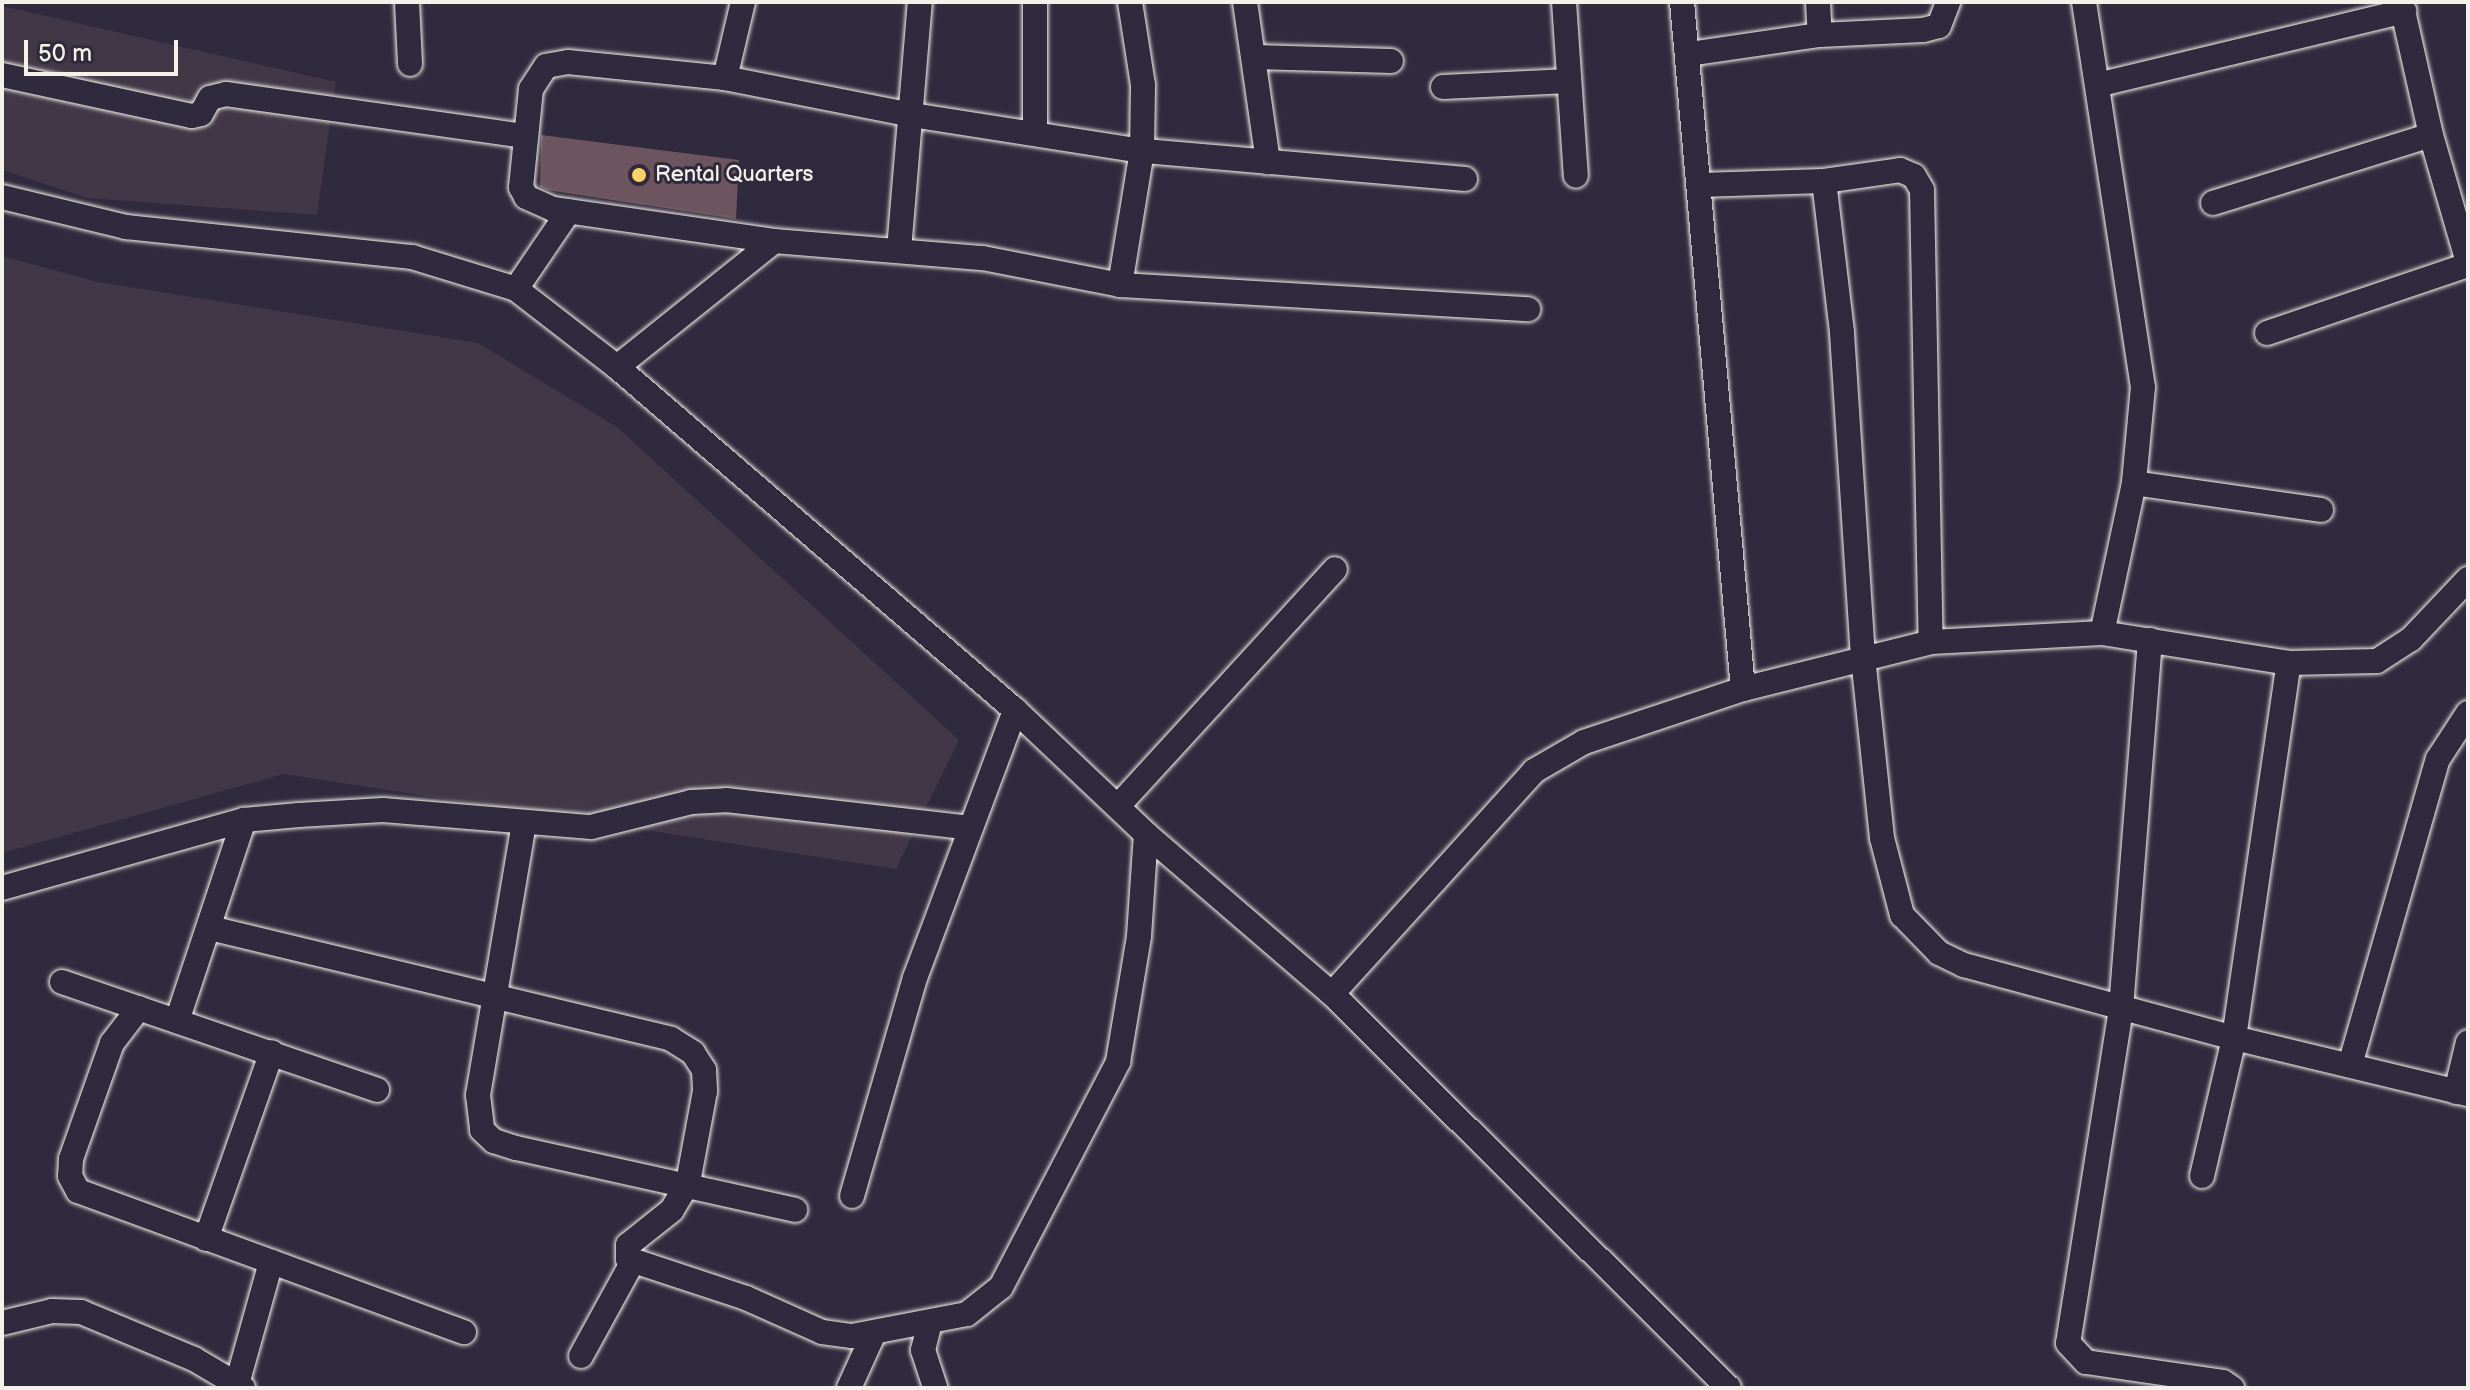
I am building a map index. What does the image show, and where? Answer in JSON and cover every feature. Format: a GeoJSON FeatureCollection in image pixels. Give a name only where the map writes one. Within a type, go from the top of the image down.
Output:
{"type":"FeatureCollection","features":[{"type":"Feature","properties":{"kind":"street"},"geometry":{"type":"LineString","coordinates":[[407,2],[410,64]]}},
{"type":"Feature","properties":{"kind":"street"},"geometry":{"type":"LineString","coordinates":[[725,78],[743,2]]}},
{"type":"Feature","properties":{"kind":"street"},"geometry":{"type":"LineString","coordinates":[[899,250],[920,2]]}},
{"type":"Feature","properties":{"kind":"street"},"geometry":{"type":"LineString","coordinates":[[1035,2],[1035,132]]}},
{"type":"Feature","properties":{"kind":"street"},"geometry":{"type":"LineString","coordinates":[[1120,285],[1142,151],[1143,85],[1130,2]]}},
{"type":"Feature","properties":{"kind":"street"},"geometry":{"type":"LineString","coordinates":[[1245,2],[1268,162]]}},
{"type":"Feature","properties":{"kind":"street"},"geometry":{"type":"LineString","coordinates":[[1564,2],[1576,176]]}},
{"type":"Feature","properties":{"kind":"street"},"geometry":{"type":"LineString","coordinates":[[1682,2],[1700,185],[1736,692]]}},
{"type":"Feature","properties":{"kind":"street"},"geometry":{"type":"LineString","coordinates":[[1818,2],[1820,35]]}},
{"type":"Feature","properties":{"kind":"street"},"geometry":{"type":"LineString","coordinates":[[1689,54],[1820,35],[1923,30],[1939,26],[1948,2]]}},
{"type":"Feature","properties":{"kind":"street"},"geometry":{"type":"LineString","coordinates":[[2084,2],[2101,84],[2143,387],[2134,483],[2102,633]]}},
{"type":"Feature","properties":{"kind":"street"},"geometry":{"type":"LineString","coordinates":[[2101,84],[2403,7],[2431,135],[2468,264],[2267,333]]}},
{"type":"Feature","properties":{"kind":"street"},"geometry":{"type":"LineString","coordinates":[[1255,57],[1391,61]]}},
{"type":"Feature","properties":{"kind":"street"},"geometry":{"type":"LineString","coordinates":[[1465,179],[1142,151],[912,115],[725,78],[555,63],[540,73],[531,89],[521,187],[526,197],[569,211],[774,241],[983,258],[1120,285],[1528,309]]}},
{"type":"Feature","properties":{"kind":"street"},"geometry":{"type":"LineString","coordinates":[[2,75],[192,116],[201,114],[210,98],[226,94],[525,136]]}},
{"type":"Feature","properties":{"kind":"street"},"geometry":{"type":"LineString","coordinates":[[1443,87],[1569,81]]}},
{"type":"Feature","properties":{"kind":"street"},"geometry":{"type":"LineString","coordinates":[[2213,203],[2431,135]]}},
{"type":"Feature","properties":{"kind":"street"},"geometry":{"type":"LineString","coordinates":[[1700,185],[1824,181],[1900,170],[1914,176],[1922,190],[1931,642]]}},
{"type":"Feature","properties":{"kind":"street"},"geometry":{"type":"LineString","coordinates":[[1824,181],[1842,333],[1863,657],[1882,838],[1902,915],[1939,953],[1964,965],[2121,1009],[2462,1093],[2468,1042]]}},
{"type":"Feature","properties":{"kind":"street"},"geometry":{"type":"LineString","coordinates":[[2,197],[126,227],[412,257],[516,289],[617,367],[1015,710],[1146,834],[1332,994],[1729,1388]]}},
{"type":"Feature","properties":{"kind":"street"},"geometry":{"type":"LineString","coordinates":[[516,289],[569,211]]}},
{"type":"Feature","properties":{"kind":"street"},"geometry":{"type":"LineString","coordinates":[[617,367],[774,241]]}},
{"type":"Feature","properties":{"kind":"street"},"geometry":{"type":"LineString","coordinates":[[2134,483],[2321,510]]}},
{"type":"Feature","properties":{"kind":"street"},"geometry":{"type":"LineString","coordinates":[[1118,806],[1335,569]]}},
{"type":"Feature","properties":{"kind":"street"},"geometry":{"type":"LineString","coordinates":[[1332,994],[1534,771],[1584,742],[1736,692],[1931,642],[2008,635],[2102,633],[2289,663],[2377,661],[2411,639],[2468,579]]}},
{"type":"Feature","properties":{"kind":"street"},"geometry":{"type":"LineString","coordinates":[[2150,640],[2121,1009],[2069,1328],[2074,1353],[2104,1366],[2152,1370],[2232,1388]]}},
{"type":"Feature","properties":{"kind":"street"},"geometry":{"type":"LineString","coordinates":[[2202,1176],[2234,1038],[2289,663]]}},
{"type":"Feature","properties":{"kind":"street"},"geometry":{"type":"LineString","coordinates":[[852,1196],[915,978],[1015,710]]}},
{"type":"Feature","properties":{"kind":"street"},"geometry":{"type":"LineString","coordinates":[[2350,1065],[2438,759],[2468,713]]}},
{"type":"Feature","properties":{"kind":"street"},"geometry":{"type":"LineString","coordinates":[[2,888],[244,820],[383,810],[524,823],[604,825],[691,802],[726,800],[970,828]]}},
{"type":"Feature","properties":{"kind":"street"},"geometry":{"type":"LineString","coordinates":[[177,1021],[244,820]]}},
{"type":"Feature","properties":{"kind":"street"},"geometry":{"type":"LineString","coordinates":[[524,823],[478,1095],[482,1130],[494,1141],[516,1148],[688,1183],[795,1210]]}},
{"type":"Feature","properties":{"kind":"street"},"geometry":{"type":"LineString","coordinates":[[632,1263],[746,1298],[822,1332],[874,1333],[967,1314],[1001,1287],[1118,1062],[1139,936],[1146,834]]}},
{"type":"Feature","properties":{"kind":"street"},"geometry":{"type":"LineString","coordinates":[[210,928],[671,1039],[693,1053],[704,1070],[705,1091],[688,1183],[672,1210],[628,1245],[632,1263],[581,1356]]}},
{"type":"Feature","properties":{"kind":"street"},"geometry":{"type":"LineString","coordinates":[[62,982],[377,1090]]}},
{"type":"Feature","properties":{"kind":"street"},"geometry":{"type":"LineString","coordinates":[[139,1008],[112,1043],[70,1176],[78,1191],[464,1332]]}},
{"type":"Feature","properties":{"kind":"street"},"geometry":{"type":"LineString","coordinates":[[206,1239],[272,1052]]}},
{"type":"Feature","properties":{"kind":"street"},"geometry":{"type":"LineString","coordinates":[[2,1323],[52,1311],[81,1312],[112,1321],[240,1386],[271,1262]]}},
{"type":"Feature","properties":{"kind":"street"},"geometry":{"type":"LineString","coordinates":[[930,1322],[923,1350],[935,1388]]}},
{"type":"Feature","properties":{"kind":"street"},"geometry":{"type":"LineString","coordinates":[[849,1388],[874,1333]]}},
{"type":"Feature","properties":{"kind":"shaded area"},"geometry":{"type":"Polygon","coordinates":[[[2,6],[336,82],[317,215],[87,198],[2,170],[2,6]]]}},
{"type":"Feature","properties":{"kind":"shaded area"},"geometry":{"type":"Polygon","coordinates":[[[2,256],[98,282],[478,343],[617,427],[959,740],[896,869],[284,774],[2,853],[2,256]]]}},
{"type":"Feature","properties":{"kind":"building","name":"Rental Quarters"},"geometry":{"type":"Polygon","coordinates":[[[541,135],[739,160],[736,219],[540,187],[541,135]]]}},
{"type":"Feature","properties":{"kind":"place","name":"Rental Quarters"},"geometry":{"type":"Point","coordinates":[639,175]}}]}
